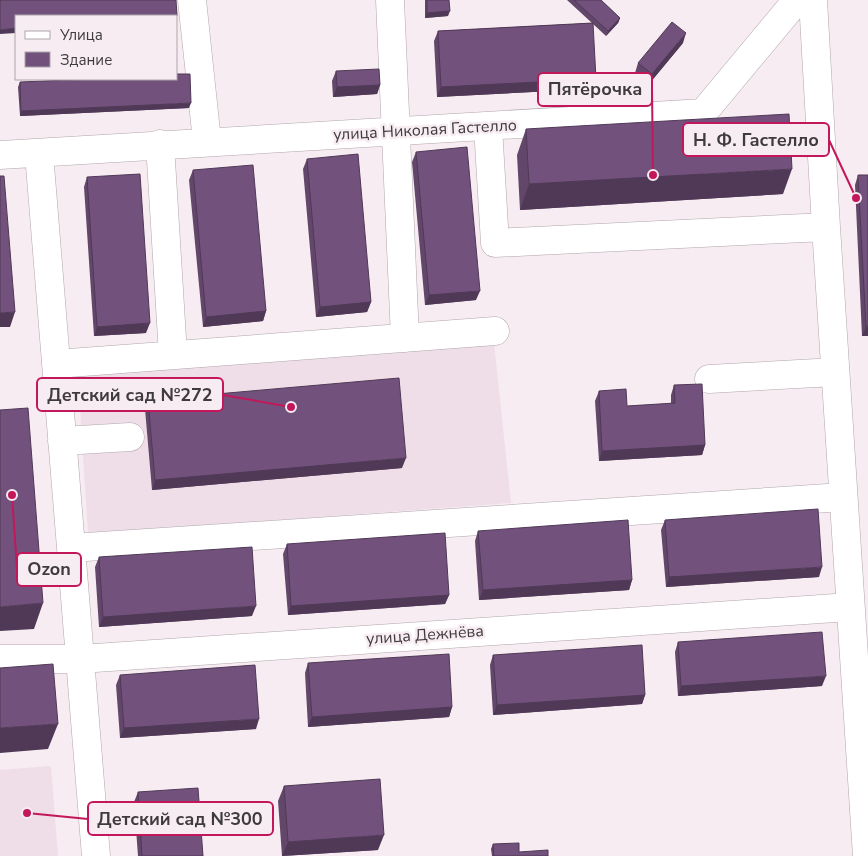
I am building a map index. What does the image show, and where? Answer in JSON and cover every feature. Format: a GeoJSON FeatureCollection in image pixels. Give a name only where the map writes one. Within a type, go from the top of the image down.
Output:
{"type":"FeatureCollection","features":[{"type":"Feature","properties":{"kind":"street"},"geometry":{"type":"LineString","coordinates":[[192,0],[207,141]]}},
{"type":"Feature","properties":{"kind":"street"},"geometry":{"type":"LineString","coordinates":[[390,0],[406,338]]}},
{"type":"Feature","properties":{"kind":"street","name":"улица Николая Гастелло"},"geometry":{"type":"LineString","coordinates":[[0,155],[207,141],[488,127],[703,113],[797,0]]}},
{"type":"Feature","properties":{"kind":"street"},"geometry":{"type":"LineString","coordinates":[[813,0],[867,856]]}},
{"type":"Feature","properties":{"kind":"street"},"geometry":{"type":"LineString","coordinates":[[488,127],[495,243],[826,227]]}},
{"type":"Feature","properties":{"kind":"street"},"geometry":{"type":"LineString","coordinates":[[160,144],[173,355]]}},
{"type":"Feature","properties":{"kind":"street"},"geometry":{"type":"LineString","coordinates":[[38,153],[96,856]]}},
{"type":"Feature","properties":{"kind":"street"},"geometry":{"type":"LineString","coordinates":[[56,364],[495,331]]}},
{"type":"Feature","properties":{"kind":"street"},"geometry":{"type":"LineString","coordinates":[[709,379],[835,372]]}},
{"type":"Feature","properties":{"kind":"street"},"geometry":{"type":"LineString","coordinates":[[62,441],[130,437]]}},
{"type":"Feature","properties":{"kind":"street"},"geometry":{"type":"LineString","coordinates":[[71,548],[843,497]]}},
{"type":"Feature","properties":{"kind":"street","name":"улица Дежнёва"},"geometry":{"type":"LineString","coordinates":[[0,659],[80,659],[850,607]]}},
{"type":"Feature","properties":{"kind":"shaded area"},"geometry":{"type":"Polygon","coordinates":[[[494,343],[511,503],[88,534],[78,375],[494,343]]]}},
{"type":"Feature","properties":{"kind":"shaded area"},"geometry":{"type":"Polygon","coordinates":[[[51,766],[58,856],[0,856],[0,770],[51,766]]]}},
{"type":"Feature","properties":{"kind":"building"},"geometry":{"type":"Polygon","coordinates":[[[0,0],[176,0],[177,15],[15,15],[15,28],[0,30],[0,0]]]}},
{"type":"Feature","properties":{"kind":"building"},"geometry":{"type":"Polygon","coordinates":[[[427,0],[449,0],[450,11],[427,13],[427,0]]]}},
{"type":"Feature","properties":{"kind":"building"},"geometry":{"type":"Polygon","coordinates":[[[574,0],[601,0],[620,18],[608,31],[574,0]]]}},
{"type":"Feature","properties":{"kind":"building"},"geometry":{"type":"Polygon","coordinates":[[[672,22],[686,33],[652,74],[638,63],[672,22]]]}},
{"type":"Feature","properties":{"kind":"building"},"geometry":{"type":"Polygon","coordinates":[[[593,23],[596,79],[441,87],[438,31],[593,23]]]}},
{"type":"Feature","properties":{"kind":"building"},"geometry":{"type":"Polygon","coordinates":[[[379,69],[380,85],[337,87],[336,71],[379,69]]]}},
{"type":"Feature","properties":{"kind":"building"},"geometry":{"type":"Polygon","coordinates":[[[178,74],[190,74],[191,103],[21,111],[20,82],[178,80],[178,74]]]}},
{"type":"Feature","properties":{"kind":"building"},"geometry":{"type":"Polygon","coordinates":[[[789,114],[792,169],[529,184],[526,129],[789,114]]]}},
{"type":"Feature","properties":{"kind":"building"},"geometry":{"type":"Polygon","coordinates":[[[467,147],[480,291],[429,295],[416,152],[467,147]]]}},
{"type":"Feature","properties":{"kind":"building"},"geometry":{"type":"Polygon","coordinates":[[[358,154],[371,302],[320,307],[307,159],[358,154]]]}},
{"type":"Feature","properties":{"kind":"building"},"geometry":{"type":"Polygon","coordinates":[[[253,165],[266,311],[206,317],[193,170],[253,165]]]}},
{"type":"Feature","properties":{"kind":"building"},"geometry":{"type":"Polygon","coordinates":[[[140,174],[150,323],[97,327],[87,177],[140,174]]]}},
{"type":"Feature","properties":{"kind":"building"},"geometry":{"type":"Polygon","coordinates":[[[858,175],[868,175],[868,326],[866,327],[858,175]]]}},
{"type":"Feature","properties":{"kind":"building"},"geometry":{"type":"Polygon","coordinates":[[[0,176],[4,176],[15,312],[0,313],[0,176]]]}},
{"type":"Feature","properties":{"kind":"building"},"geometry":{"type":"Polygon","coordinates":[[[399,378],[406,458],[155,480],[148,400],[399,378]]]}},
{"type":"Feature","properties":{"kind":"building"},"geometry":{"type":"Polygon","coordinates":[[[702,384],[705,445],[602,451],[599,391],[626,389],[627,406],[675,403],[674,385],[702,384]]]}},
{"type":"Feature","properties":{"kind":"building"},"geometry":{"type":"Polygon","coordinates":[[[28,408],[43,603],[0,607],[0,410],[28,408]]]}},
{"type":"Feature","properties":{"kind":"building"},"geometry":{"type":"Polygon","coordinates":[[[818,509],[822,567],[669,577],[665,520],[818,509]]]}},
{"type":"Feature","properties":{"kind":"building"},"geometry":{"type":"Polygon","coordinates":[[[628,520],[632,580],[483,590],[478,531],[628,520]]]}},
{"type":"Feature","properties":{"kind":"building"},"geometry":{"type":"Polygon","coordinates":[[[445,533],[449,595],[291,606],[287,544],[445,533]]]}},
{"type":"Feature","properties":{"kind":"building"},"geometry":{"type":"Polygon","coordinates":[[[252,547],[256,606],[103,617],[99,557],[252,547]]]}},
{"type":"Feature","properties":{"kind":"building"},"geometry":{"type":"Polygon","coordinates":[[[822,632],[826,676],[681,686],[678,642],[822,632]]]}},
{"type":"Feature","properties":{"kind":"building"},"geometry":{"type":"Polygon","coordinates":[[[642,645],[645,695],[497,705],[493,655],[642,645]]]}},
{"type":"Feature","properties":{"kind":"building"},"geometry":{"type":"Polygon","coordinates":[[[449,654],[452,707],[312,717],[308,663],[449,654]]]}},
{"type":"Feature","properties":{"kind":"building"},"geometry":{"type":"Polygon","coordinates":[[[53,664],[58,724],[0,728],[0,668],[53,664]]]}},
{"type":"Feature","properties":{"kind":"building"},"geometry":{"type":"Polygon","coordinates":[[[255,665],[259,719],[124,728],[120,675],[255,665]]]}},
{"type":"Feature","properties":{"kind":"building"},"geometry":{"type":"Polygon","coordinates":[[[380,779],[384,835],[288,842],[284,786],[380,779]]]}},
{"type":"Feature","properties":{"kind":"building"},"geometry":{"type":"Polygon","coordinates":[[[198,788],[203,856],[142,856],[138,792],[198,788]]]}},
{"type":"Feature","properties":{"kind":"building"},"geometry":{"type":"Polygon","coordinates":[[[519,843],[519,852],[548,850],[548,856],[494,856],[493,844],[519,843]]]}},
{"type":"Feature","properties":{"kind":"place","name":"Пятёрочка"},"geometry":{"type":"Point","coordinates":[653,175]}},
{"type":"Feature","properties":{"kind":"place","name":"Н. Ф. Гастелло"},"geometry":{"type":"Point","coordinates":[856,198]}},
{"type":"Feature","properties":{"kind":"place","name":"Детский сад №272"},"geometry":{"type":"Point","coordinates":[291,407]}},
{"type":"Feature","properties":{"kind":"place","name":"Ozon"},"geometry":{"type":"Point","coordinates":[12,495]}},
{"type":"Feature","properties":{"kind":"place","name":"Детский сад №300"},"geometry":{"type":"Point","coordinates":[27,813]}}]}
